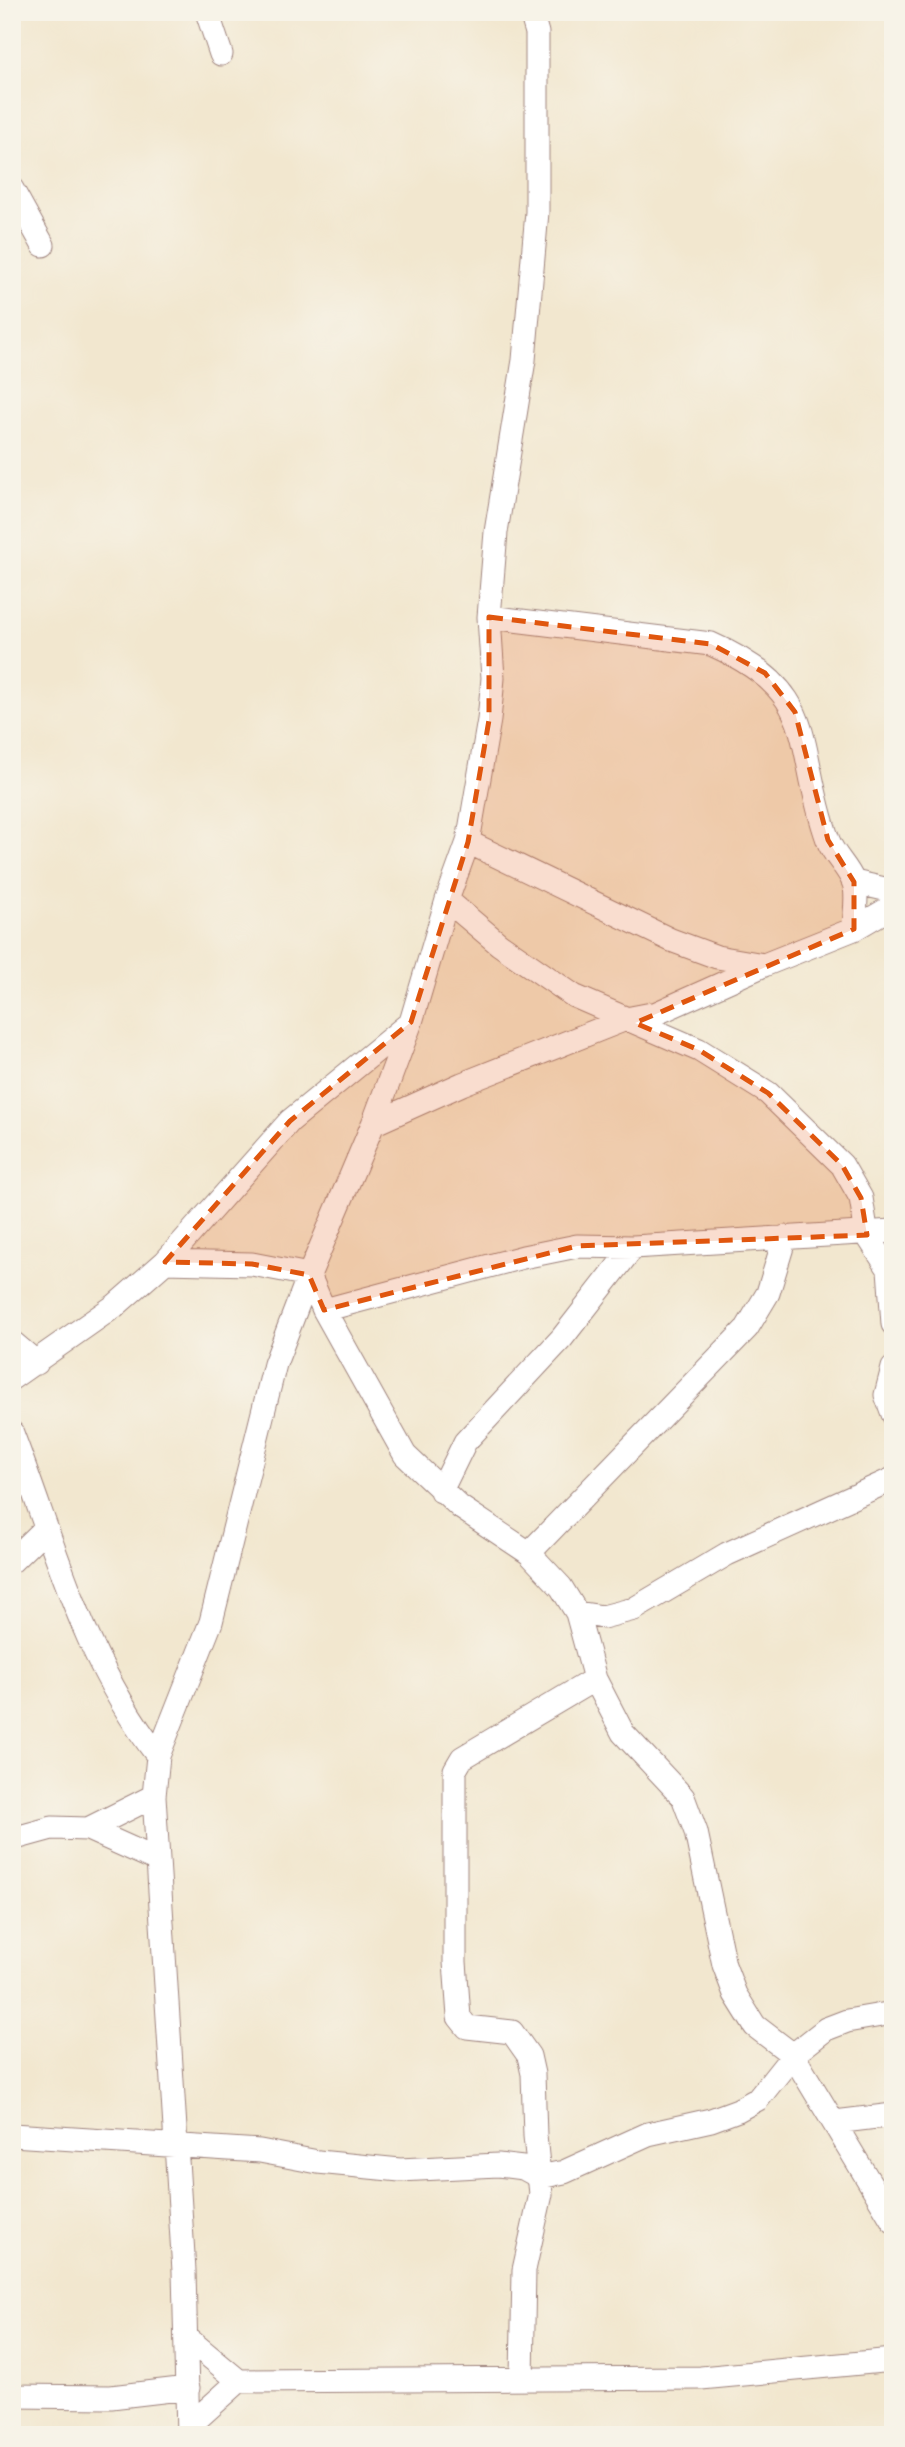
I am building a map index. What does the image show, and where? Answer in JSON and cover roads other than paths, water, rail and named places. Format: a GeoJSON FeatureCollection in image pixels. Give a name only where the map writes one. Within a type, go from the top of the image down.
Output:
{"type":"FeatureCollection","features":[{"type":"Feature","properties":{"kind":"street"},"geometry":{"type":"LineString","coordinates":[[207,12],[221,54]]}},
{"type":"Feature","properties":{"kind":"street"},"geometry":{"type":"LineString","coordinates":[[188,2431],[177,2146],[154,1796],[158,1756],[211,1622],[275,1364],[309,1275],[373,1124],[411,1022],[447,900],[468,842],[489,720],[493,678],[489,617],[496,532],[524,360],[537,212],[537,33],[531,12]]}},
{"type":"Feature","properties":{"kind":"street"},"geometry":{"type":"LineString","coordinates":[[12,189],[43,245]]}},
{"type":"Feature","properties":{"kind":"street"},"geometry":{"type":"LineString","coordinates":[[489,617],[711,644],[741,657],[765,673],[780,687],[795,712],[828,841],[854,882],[854,929]]}},
{"type":"Feature","properties":{"kind":"street"},"geometry":{"type":"LineString","coordinates":[[468,842],[671,940],[717,957],[764,965]]}},
{"type":"Feature","properties":{"kind":"street"},"geometry":{"type":"LineString","coordinates":[[854,882],[893,891]]}},
{"type":"Feature","properties":{"kind":"street"},"geometry":{"type":"LineString","coordinates":[[447,900],[540,975],[574,996],[699,1050],[768,1093],[842,1165],[861,1198],[867,1235],[891,1263],[893,1324]]}},
{"type":"Feature","properties":{"kind":"street"},"geometry":{"type":"LineString","coordinates":[[373,1124],[462,1084],[626,1019],[657,1013],[764,965],[854,929],[893,906]]}},
{"type":"Feature","properties":{"kind":"street"},"geometry":{"type":"LineString","coordinates":[[12,1378],[116,1305],[165,1262],[290,1121],[411,1022]]}},
{"type":"Feature","properties":{"kind":"street"},"geometry":{"type":"LineString","coordinates":[[324,1310],[523,1256],[577,1246],[633,1247],[785,1237],[867,1235],[893,1231]]}},
{"type":"Feature","properties":{"kind":"street"},"geometry":{"type":"LineString","coordinates":[[529,1553],[747,1328],[768,1293],[785,1237]]}},
{"type":"Feature","properties":{"kind":"street"},"geometry":{"type":"LineString","coordinates":[[441,1491],[465,1442],[562,1338],[633,1247]]}},
{"type":"Feature","properties":{"kind":"street"},"geometry":{"type":"LineString","coordinates":[[165,1262],[252,1264],[309,1275]]}},
{"type":"Feature","properties":{"kind":"street"},"geometry":{"type":"LineString","coordinates":[[309,1275],[324,1310],[405,1455],[441,1491],[480,1523],[529,1553],[561,1587],[577,1613],[595,1679],[623,1733],[684,1797],[696,1832],[724,1965],[735,1994],[755,2026],[793,2055],[893,2221]]}},
{"type":"Feature","properties":{"kind":"street"},"geometry":{"type":"LineString","coordinates":[[12,1342],[37,1363]]}},
{"type":"Feature","properties":{"kind":"street"},"geometry":{"type":"LineString","coordinates":[[893,1368],[886,1395],[893,1414]]}},
{"type":"Feature","properties":{"kind":"street"},"geometry":{"type":"LineString","coordinates":[[12,1433],[86,1633],[113,1692],[158,1756]]}},
{"type":"Feature","properties":{"kind":"street"},"geometry":{"type":"LineString","coordinates":[[577,1613],[604,1617],[634,1609],[727,1555],[893,1479]]}},
{"type":"Feature","properties":{"kind":"street"},"geometry":{"type":"LineString","coordinates":[[12,1561],[46,1528]]}},
{"type":"Feature","properties":{"kind":"street"},"geometry":{"type":"LineString","coordinates":[[522,2378],[524,2270],[539,2211],[540,2177],[529,2056],[512,2032],[467,2027],[459,2017],[455,1962],[455,1770],[463,1758],[595,1679]]}},
{"type":"Feature","properties":{"kind":"street"},"geometry":{"type":"LineString","coordinates":[[88,1829],[154,1796]]}},
{"type":"Feature","properties":{"kind":"street"},"geometry":{"type":"LineString","coordinates":[[12,1839],[52,1828],[88,1829],[157,1860]]}},
{"type":"Feature","properties":{"kind":"street"},"geometry":{"type":"LineString","coordinates":[[12,2135],[260,2151],[317,2162],[400,2170],[498,2165],[523,2168],[540,2177],[564,2172],[648,2134],[711,2120],[738,2110],[758,2099],[793,2055],[826,2029],[847,2021],[893,2013]]}},
{"type":"Feature","properties":{"kind":"street"},"geometry":{"type":"LineString","coordinates":[[835,2122],[893,2115]]}},
{"type":"Feature","properties":{"kind":"street"},"geometry":{"type":"LineString","coordinates":[[186,2337],[239,2381],[701,2378],[892,2363]]}},
{"type":"Feature","properties":{"kind":"street"},"geometry":{"type":"LineString","coordinates":[[188,2431],[239,2381]]}},
{"type":"Feature","properties":{"kind":"street"},"geometry":{"type":"LineString","coordinates":[[12,2396],[111,2397],[188,2388]]}}]}
